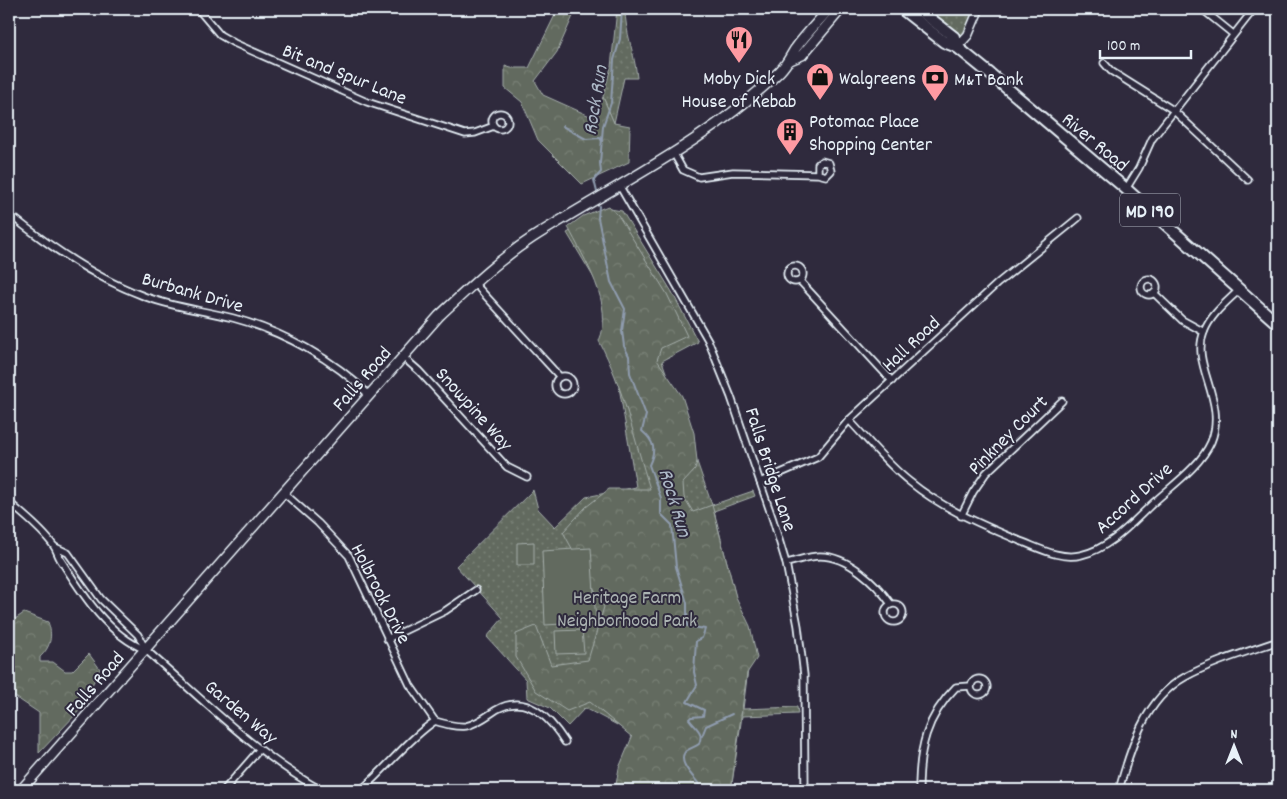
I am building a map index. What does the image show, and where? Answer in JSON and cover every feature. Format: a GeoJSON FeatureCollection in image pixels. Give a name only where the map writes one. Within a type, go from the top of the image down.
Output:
{"type":"FeatureCollection","features":[{"type":"Feature","properties":{"kind":"main road","name":"Falls Road"},"geometry":{"type":"LineString","coordinates":[[21,790],[440,316],[474,284],[531,239],[673,152],[727,115],[780,72],[790,60],[794,51],[829,9]]}},
{"type":"Feature","properties":{"kind":"main road","name":"Falls Road"},"geometry":{"type":"LineString","coordinates":[[790,60],[802,55],[841,9]]}},
{"type":"Feature","properties":{"kind":"main road","name":"River Road"},"geometry":{"type":"LineString","coordinates":[[902,9],[944,42],[957,47],[1126,188],[1278,324]]}},
{"type":"Feature","properties":{"kind":"main road","name":"River Road"},"geometry":{"type":"LineString","coordinates":[[918,9],[954,38],[957,47]]}},
{"type":"Feature","properties":{"kind":"street","name":"Bit and Spur Lane"},"geometry":{"type":"LineString","coordinates":[[198,9],[220,35],[234,44],[367,102],[465,134],[475,134],[494,126]]}},
{"type":"Feature","properties":{"kind":"street"},"geometry":{"type":"LineString","coordinates":[[957,47],[968,34],[979,9]]}},
{"type":"Feature","properties":{"kind":"street"},"geometry":{"type":"LineString","coordinates":[[1202,9],[1233,34]]}},
{"type":"Feature","properties":{"kind":"street"},"geometry":{"type":"LineString","coordinates":[[1126,188],[1139,168],[1152,139],[1254,9]]}},
{"type":"Feature","properties":{"kind":"street"},"geometry":{"type":"LineString","coordinates":[[1104,63],[1111,71],[1173,110],[1248,180]]}},
{"type":"Feature","properties":{"kind":"street"},"geometry":{"type":"LineString","coordinates":[[673,152],[683,170],[699,177],[733,172],[818,174]]}},
{"type":"Feature","properties":{"kind":"street","name":"Falls Bridge Lane"},"geometry":{"type":"LineString","coordinates":[[618,185],[708,340],[731,397],[786,563],[798,626],[804,675],[805,790]]}},
{"type":"Feature","properties":{"kind":"street","name":"Burbank Drive"},"geometry":{"type":"LineString","coordinates":[[9,214],[107,280],[142,296],[234,319],[279,335],[327,362],[359,385],[370,396]]}},
{"type":"Feature","properties":{"kind":"street","name":"Hall Road"},"geometry":{"type":"LineString","coordinates":[[760,482],[818,457],[849,420],[998,284],[1078,218]]}},
{"type":"Feature","properties":{"kind":"street"},"geometry":{"type":"LineString","coordinates":[[800,281],[892,381]]}},
{"type":"Feature","properties":{"kind":"street"},"geometry":{"type":"LineString","coordinates":[[474,284],[560,377]]}},
{"type":"Feature","properties":{"kind":"street","name":"Accord Drive"},"geometry":{"type":"LineString","coordinates":[[849,420],[908,481],[961,516],[1046,551],[1064,556],[1080,556],[1100,549],[1123,532],[1192,466],[1210,443],[1215,427],[1216,410],[1202,356],[1204,332],[1215,313],[1240,289]]}},
{"type":"Feature","properties":{"kind":"street"},"geometry":{"type":"LineString","coordinates":[[1154,293],[1182,320],[1204,332]]}},
{"type":"Feature","properties":{"kind":"street","name":"Snowpine Way"},"geometry":{"type":"LineString","coordinates":[[403,357],[420,371],[507,466],[527,477]]}},
{"type":"Feature","properties":{"kind":"street","name":"Pinkney Court"},"geometry":{"type":"LineString","coordinates":[[961,516],[972,492],[986,474],[1062,401]]}},
{"type":"Feature","properties":{"kind":"street","name":"Holbrook Drive"},"geometry":{"type":"LineString","coordinates":[[284,493],[318,523],[349,556],[410,685],[435,721]]}},
{"type":"Feature","properties":{"kind":"street"},"geometry":{"type":"LineString","coordinates":[[9,502],[43,532],[55,547],[60,560],[93,607],[130,644],[146,650]]}},
{"type":"Feature","properties":{"kind":"street"},"geometry":{"type":"LineString","coordinates":[[55,547],[68,553],[101,599],[138,635],[146,650]]}},
{"type":"Feature","properties":{"kind":"street"},"geometry":{"type":"LineString","coordinates":[[786,563],[818,556],[841,561],[851,566],[882,592],[891,604]]}},
{"type":"Feature","properties":{"kind":"street"},"geometry":{"type":"LineString","coordinates":[[388,640],[445,611],[476,590]]}},
{"type":"Feature","properties":{"kind":"street"},"geometry":{"type":"LineString","coordinates":[[1119,790],[1139,730],[1154,705],[1169,690],[1184,678],[1204,668],[1278,641]]}},
{"type":"Feature","properties":{"kind":"street","name":"Garden Way"},"geometry":{"type":"LineString","coordinates":[[146,650],[259,750],[298,777],[321,790]]}},
{"type":"Feature","properties":{"kind":"street"},"geometry":{"type":"LineString","coordinates":[[919,790],[920,752],[933,718],[942,701],[956,687],[971,686]]}},
{"type":"Feature","properties":{"kind":"street"},"geometry":{"type":"LineString","coordinates":[[361,790],[384,769],[416,734],[435,721],[450,725],[467,726],[480,721],[503,706],[524,705],[533,708],[554,724],[564,742]]}},
{"type":"Feature","properties":{"kind":"street"},"geometry":{"type":"LineString","coordinates":[[224,790],[259,750]]}},
{"type":"Feature","properties":{"kind":"green space"},"geometry":{"type":"Polygon","coordinates":[[[558,9],[566,9],[573,16],[557,52],[535,81],[543,95],[592,117],[603,97],[614,123],[630,126],[629,162],[582,184],[538,140],[522,102],[505,88],[505,66],[529,68],[558,9]]]}},
{"type":"Feature","properties":{"kind":"green space"},"geometry":{"type":"Polygon","coordinates":[[[617,9],[625,9],[637,78],[624,78],[614,123],[603,97],[611,67],[617,9]]]}},
{"type":"Feature","properties":{"kind":"green space"},"geometry":{"type":"Polygon","coordinates":[[[906,9],[979,9],[957,47],[906,9]]]}},
{"type":"Feature","properties":{"kind":"green space","name":"Heritage Farm Neighborhood Park"},"geometry":{"type":"Polygon","coordinates":[[[608,206],[618,215],[667,294],[687,336],[661,348],[657,360],[682,396],[694,433],[697,461],[695,470],[683,483],[684,497],[693,512],[712,505],[736,597],[750,626],[757,658],[747,673],[731,790],[615,790],[619,768],[632,737],[590,702],[567,711],[536,691],[516,657],[516,634],[536,626],[551,665],[588,660],[604,607],[563,532],[586,507],[609,489],[650,489],[622,395],[599,341],[603,327],[603,312],[596,282],[568,227],[583,216],[608,206]]]}},
{"type":"Feature","properties":{"kind":"green space","name":"Heritage Farm Neighborhood Park"},"geometry":{"type":"Polygon","coordinates":[[[610,209],[622,211],[672,292],[698,342],[662,361],[712,505],[753,491],[755,496],[714,511],[750,654],[743,709],[797,707],[798,714],[742,716],[731,790],[613,790],[638,736],[585,708],[568,726],[550,708],[527,698],[526,680],[487,637],[503,618],[456,566],[533,490],[538,509],[555,527],[586,497],[636,487],[603,293],[567,233],[610,209]]]}},
{"type":"Feature","properties":{"kind":"green space"},"geometry":{"type":"Polygon","coordinates":[[[534,542],[534,565],[517,565],[517,543],[534,542]]]}},
{"type":"Feature","properties":{"kind":"green space"},"geometry":{"type":"Polygon","coordinates":[[[591,548],[596,622],[545,625],[542,551],[591,548]]]}},
{"type":"Feature","properties":{"kind":"green space"},"geometry":{"type":"Polygon","coordinates":[[[24,613],[48,622],[50,641],[47,649],[40,657],[40,662],[53,662],[65,671],[72,671],[89,654],[100,669],[79,711],[39,753],[39,713],[14,696],[9,696],[9,623],[24,613]]]}},
{"type":"Feature","properties":{"kind":"green space"},"geometry":{"type":"Polygon","coordinates":[[[582,630],[584,653],[556,654],[555,631],[582,630]]]}},
{"type":"Feature","properties":{"kind":"waterway","name":"Rock Run"},"geometry":{"type":"LineString","coordinates":[[597,192],[594,180],[601,172],[603,126],[611,103],[614,60],[620,39],[622,9]]}},
{"type":"Feature","properties":{"kind":"waterway"},"geometry":{"type":"LineString","coordinates":[[562,126],[586,139],[600,138],[602,141]]}},
{"type":"Feature","properties":{"kind":"waterway","name":"Rock Run"},"geometry":{"type":"LineString","coordinates":[[599,206],[598,218],[611,282],[625,309],[622,331],[624,346],[629,356],[630,373],[646,415],[642,431],[650,439],[653,447],[653,455],[649,465],[661,498],[661,514],[672,525],[676,567],[687,603],[687,626],[705,629],[702,638],[696,641],[694,672],[697,685],[687,702],[704,710],[703,716],[691,717],[689,719],[701,736],[699,744],[686,751],[683,757],[683,762],[689,772],[703,790]]}},
{"type":"Feature","properties":{"kind":"waterway"},"geometry":{"type":"LineString","coordinates":[[702,736],[706,726],[732,714]]}},
{"type":"Feature","properties":{"kind":"place","name":"Moby Dick House of Kebab"},"geometry":{"type":"Point","coordinates":[739,64]}},
{"type":"Feature","properties":{"kind":"place","name":"Walgreens"},"geometry":{"type":"Point","coordinates":[820,101]}},
{"type":"Feature","properties":{"kind":"place","name":"M&T Bank"},"geometry":{"type":"Point","coordinates":[935,102]}},
{"type":"Feature","properties":{"kind":"place","name":"Potomac Place Shopping Center"},"geometry":{"type":"Point","coordinates":[790,156]}}]}
